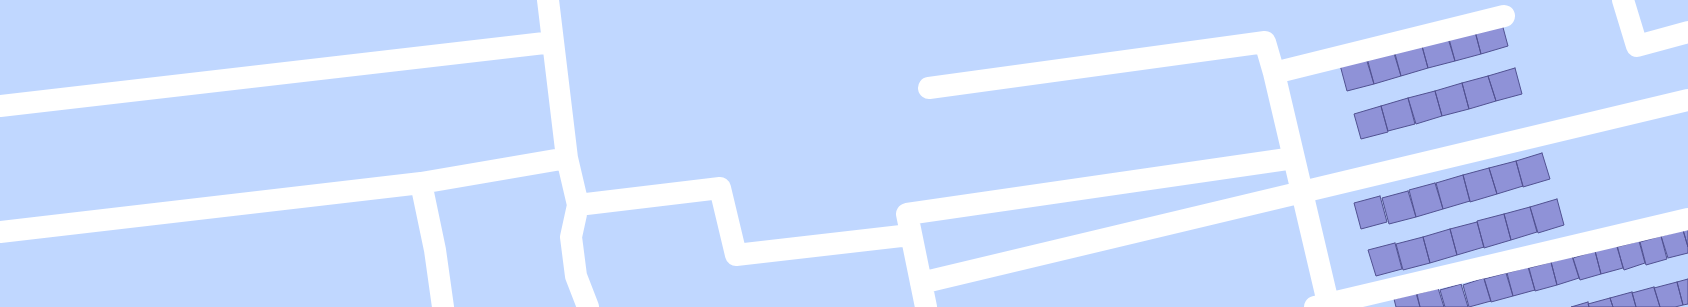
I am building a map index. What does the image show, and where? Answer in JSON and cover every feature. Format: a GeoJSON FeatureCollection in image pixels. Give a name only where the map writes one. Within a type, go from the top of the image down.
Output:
{"type":"FeatureCollection","features":[{"type":"Feature","properties":{"kind":"street"},"geometry":{"type":"LineString","coordinates":[[548,0],[567,158],[578,205],[571,237],[576,276],[588,307]]}},
{"type":"Feature","properties":{"kind":"street"},"geometry":{"type":"LineString","coordinates":[[1623,0],[1637,46],[1688,32]]}},
{"type":"Feature","properties":{"kind":"street"},"geometry":{"type":"LineString","coordinates":[[1274,73],[1504,16]]}},
{"type":"Feature","properties":{"kind":"street"},"geometry":{"type":"LineString","coordinates":[[0,106],[553,42]]}},
{"type":"Feature","properties":{"kind":"street"},"geometry":{"type":"LineString","coordinates":[[929,88],[1265,42],[1274,73],[1294,158],[1324,306],[1688,219]]}},
{"type":"Feature","properties":{"kind":"street"},"geometry":{"type":"LineString","coordinates":[[921,283],[1301,191],[1688,100]]}},
{"type":"Feature","properties":{"kind":"street"},"geometry":{"type":"LineString","coordinates":[[0,232],[421,183],[567,158]]}},
{"type":"Feature","properties":{"kind":"street"},"geometry":{"type":"LineString","coordinates":[[926,307],[906,214],[1294,158]]}},
{"type":"Feature","properties":{"kind":"street"},"geometry":{"type":"LineString","coordinates":[[421,183],[435,250],[443,307]]}},
{"type":"Feature","properties":{"kind":"street"},"geometry":{"type":"LineString","coordinates":[[578,205],[720,188],[736,255],[910,235]]}},
{"type":"Feature","properties":{"kind":"building"},"geometry":{"type":"Polygon","coordinates":[[[1501,20],[1508,46],[1481,54],[1474,27],[1501,20]]]}},
{"type":"Feature","properties":{"kind":"building"},"geometry":{"type":"Polygon","coordinates":[[[1474,28],[1481,54],[1455,61],[1448,35],[1474,28]]]}},
{"type":"Feature","properties":{"kind":"building"},"geometry":{"type":"Polygon","coordinates":[[[1447,35],[1455,61],[1428,68],[1421,43],[1447,35]]]}},
{"type":"Feature","properties":{"kind":"building"},"geometry":{"type":"Polygon","coordinates":[[[1421,42],[1428,68],[1401,76],[1394,50],[1421,42]]]}},
{"type":"Feature","properties":{"kind":"building"},"geometry":{"type":"Polygon","coordinates":[[[1393,50],[1401,76],[1374,84],[1367,58],[1393,50]]]}},
{"type":"Feature","properties":{"kind":"building"},"geometry":{"type":"Polygon","coordinates":[[[1366,58],[1374,84],[1347,91],[1340,65],[1366,58]]]}},
{"type":"Feature","properties":{"kind":"building"},"geometry":{"type":"Polygon","coordinates":[[[1515,68],[1522,94],[1496,101],[1488,76],[1515,68]]]}},
{"type":"Feature","properties":{"kind":"building"},"geometry":{"type":"Polygon","coordinates":[[[1488,76],[1496,101],[1469,109],[1462,83],[1488,76]]]}},
{"type":"Feature","properties":{"kind":"building"},"geometry":{"type":"Polygon","coordinates":[[[1462,83],[1469,109],[1442,116],[1435,91],[1462,83]]]}},
{"type":"Feature","properties":{"kind":"building"},"geometry":{"type":"Polygon","coordinates":[[[1435,91],[1442,116],[1416,124],[1408,98],[1435,91]]]}},
{"type":"Feature","properties":{"kind":"building"},"geometry":{"type":"Polygon","coordinates":[[[1408,98],[1415,124],[1388,131],[1381,106],[1408,98]]]}},
{"type":"Feature","properties":{"kind":"building"},"geometry":{"type":"Polygon","coordinates":[[[1381,106],[1388,132],[1361,139],[1354,114],[1381,106]]]}},
{"type":"Feature","properties":{"kind":"building"},"geometry":{"type":"Polygon","coordinates":[[[1542,153],[1550,179],[1523,187],[1516,161],[1542,153]]]}},
{"type":"Feature","properties":{"kind":"building"},"geometry":{"type":"Polygon","coordinates":[[[1516,161],[1523,186],[1497,194],[1489,168],[1516,161]]]}},
{"type":"Feature","properties":{"kind":"building"},"geometry":{"type":"Polygon","coordinates":[[[1489,168],[1497,194],[1470,202],[1463,175],[1489,168]]]}},
{"type":"Feature","properties":{"kind":"building"},"geometry":{"type":"Polygon","coordinates":[[[1463,175],[1470,201],[1443,209],[1436,183],[1463,175]]]}},
{"type":"Feature","properties":{"kind":"building"},"geometry":{"type":"Polygon","coordinates":[[[1435,183],[1443,209],[1416,217],[1409,190],[1435,183]]]}},
{"type":"Feature","properties":{"kind":"building"},"geometry":{"type":"Polygon","coordinates":[[[1408,191],[1416,217],[1389,224],[1382,198],[1408,191]]]}},
{"type":"Feature","properties":{"kind":"building"},"geometry":{"type":"Polygon","coordinates":[[[1380,196],[1387,222],[1361,229],[1354,203],[1380,196]]]}},
{"type":"Feature","properties":{"kind":"building"},"geometry":{"type":"Polygon","coordinates":[[[1557,199],[1564,225],[1538,233],[1530,207],[1557,199]]]}},
{"type":"Feature","properties":{"kind":"building"},"geometry":{"type":"Polygon","coordinates":[[[1530,207],[1537,232],[1511,240],[1504,214],[1530,207]]]}},
{"type":"Feature","properties":{"kind":"building"},"geometry":{"type":"Polygon","coordinates":[[[1504,214],[1511,240],[1484,248],[1477,221],[1504,214]]]}},
{"type":"Feature","properties":{"kind":"building"},"geometry":{"type":"Polygon","coordinates":[[[1477,222],[1484,247],[1457,255],[1450,229],[1477,222]]]}},
{"type":"Feature","properties":{"kind":"building"},"geometry":{"type":"Polygon","coordinates":[[[1688,228],[1688,247],[1683,230],[1688,228]]]}},
{"type":"Feature","properties":{"kind":"building"},"geometry":{"type":"Polygon","coordinates":[[[1450,229],[1457,255],[1430,263],[1423,237],[1450,229]]]}},
{"type":"Feature","properties":{"kind":"building"},"geometry":{"type":"Polygon","coordinates":[[[1683,230],[1688,247],[1688,253],[1668,258],[1661,236],[1683,230]]]}},
{"type":"Feature","properties":{"kind":"building"},"geometry":{"type":"Polygon","coordinates":[[[1661,236],[1667,259],[1646,265],[1640,242],[1661,236]]]}},
{"type":"Feature","properties":{"kind":"building"},"geometry":{"type":"Polygon","coordinates":[[[1423,237],[1430,263],[1403,270],[1396,244],[1423,237]]]}},
{"type":"Feature","properties":{"kind":"building"},"geometry":{"type":"Polygon","coordinates":[[[1639,241],[1645,263],[1624,270],[1617,247],[1639,241]]]}},
{"type":"Feature","properties":{"kind":"building"},"geometry":{"type":"Polygon","coordinates":[[[1395,243],[1402,269],[1376,276],[1368,250],[1395,243]]]}},
{"type":"Feature","properties":{"kind":"building"},"geometry":{"type":"Polygon","coordinates":[[[1617,245],[1623,268],[1601,274],[1595,251],[1617,245]]]}},
{"type":"Feature","properties":{"kind":"building"},"geometry":{"type":"Polygon","coordinates":[[[1595,251],[1601,274],[1580,280],[1573,258],[1595,251]]]}},
{"type":"Feature","properties":{"kind":"building"},"geometry":{"type":"Polygon","coordinates":[[[1572,256],[1579,278],[1557,285],[1551,262],[1572,256]]]}},
{"type":"Feature","properties":{"kind":"building"},"geometry":{"type":"Polygon","coordinates":[[[1551,262],[1557,285],[1535,291],[1529,268],[1551,262]]]}},
{"type":"Feature","properties":{"kind":"building"},"geometry":{"type":"Polygon","coordinates":[[[1528,267],[1535,290],[1513,296],[1507,273],[1528,267]]]}},
{"type":"Feature","properties":{"kind":"building"},"geometry":{"type":"Polygon","coordinates":[[[1506,273],[1513,296],[1491,302],[1484,279],[1506,273]]]}},
{"type":"Feature","properties":{"kind":"building"},"geometry":{"type":"Polygon","coordinates":[[[1484,278],[1491,301],[1469,307],[1463,285],[1484,278]]]}},
{"type":"Feature","properties":{"kind":"building"},"geometry":{"type":"Polygon","coordinates":[[[1688,279],[1688,304],[1683,305],[1677,282],[1688,279]]]}},
{"type":"Feature","properties":{"kind":"building"},"geometry":{"type":"Polygon","coordinates":[[[1677,282],[1683,305],[1675,307],[1660,307],[1654,288],[1677,282]]]}},
{"type":"Feature","properties":{"kind":"building"},"geometry":{"type":"Polygon","coordinates":[[[1461,284],[1468,307],[1445,307],[1440,290],[1461,284]]]}},
{"type":"Feature","properties":{"kind":"building"},"geometry":{"type":"Polygon","coordinates":[[[1654,287],[1660,307],[1636,307],[1632,293],[1654,287]]]}},
{"type":"Feature","properties":{"kind":"building"},"geometry":{"type":"Polygon","coordinates":[[[1438,288],[1444,307],[1420,307],[1417,294],[1438,288]]]}},
{"type":"Feature","properties":{"kind":"building"},"geometry":{"type":"Polygon","coordinates":[[[1632,292],[1636,307],[1613,307],[1610,298],[1632,292]]]}},
{"type":"Feature","properties":{"kind":"building"},"geometry":{"type":"Polygon","coordinates":[[[1416,293],[1420,307],[1396,307],[1394,299],[1416,293]]]}},
{"type":"Feature","properties":{"kind":"building"},"geometry":{"type":"Polygon","coordinates":[[[1610,298],[1613,307],[1589,307],[1588,304],[1610,298]]]}},
{"type":"Feature","properties":{"kind":"building"},"geometry":{"type":"Polygon","coordinates":[[[1588,302],[1589,307],[1571,307],[1588,302]]]}}]}
